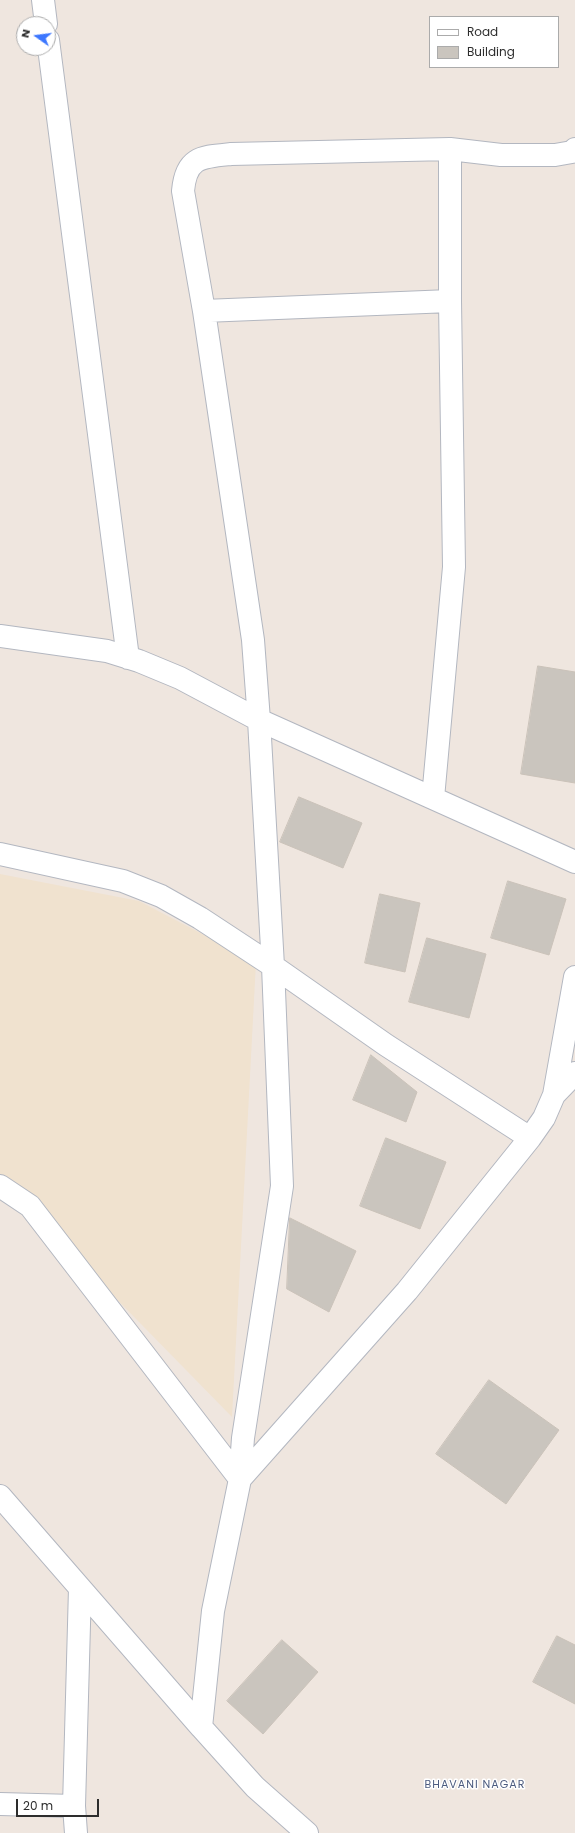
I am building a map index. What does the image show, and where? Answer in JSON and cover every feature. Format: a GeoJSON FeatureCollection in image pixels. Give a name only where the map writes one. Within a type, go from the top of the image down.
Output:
{"type":"FeatureCollection","features":[{"type":"Feature","properties":{"kind":"street"},"geometry":{"type":"LineString","coordinates":[[43,0],[45,16]]}},
{"type":"Feature","properties":{"kind":"street"},"geometry":{"type":"LineString","coordinates":[[50,56],[128,658]]}},
{"type":"Feature","properties":{"kind":"street"},"geometry":{"type":"LineString","coordinates":[[201,1727],[213,1611],[240,1479],[243,1438],[282,1186],[273,966],[260,720],[253,640],[204,311],[183,191],[184,177],[188,169],[196,161],[208,157],[231,154],[450,149],[501,155],[555,155],[574,153]]}},
{"type":"Feature","properties":{"kind":"street"},"geometry":{"type":"LineString","coordinates":[[433,798],[454,567],[450,301],[450,149]]}},
{"type":"Feature","properties":{"kind":"street"},"geometry":{"type":"LineString","coordinates":[[204,311],[450,301]]}},
{"type":"Feature","properties":{"kind":"street"},"geometry":{"type":"LineString","coordinates":[[0,636],[107,651],[180,678],[260,720],[575,862]]}},
{"type":"Feature","properties":{"kind":"street"},"geometry":{"type":"LineString","coordinates":[[0,854],[123,881],[161,896],[200,918],[273,966],[386,1045],[530,1138]]}},
{"type":"Feature","properties":{"kind":"street"},"geometry":{"type":"LineString","coordinates":[[240,1479],[407,1292],[530,1138],[544,1118],[554,1095],[575,977]]}},
{"type":"Feature","properties":{"kind":"street"},"geometry":{"type":"LineString","coordinates":[[554,1095],[575,1073]]}},
{"type":"Feature","properties":{"kind":"street"},"geometry":{"type":"LineString","coordinates":[[0,1186],[30,1206],[240,1479]]}},
{"type":"Feature","properties":{"kind":"street"},"geometry":{"type":"LineString","coordinates":[[0,1496],[255,1787],[307,1833]]}},
{"type":"Feature","properties":{"kind":"street"},"geometry":{"type":"LineString","coordinates":[[76,1833],[74,1806],[80,1588]]}},
{"type":"Feature","properties":{"kind":"street"},"geometry":{"type":"LineString","coordinates":[[0,1804],[74,1806]]}},
{"type":"Feature","properties":{"kind":"shaded area"},"geometry":{"type":"Polygon","coordinates":[[[0,874],[139,901],[256,962],[232,1417],[0,1180],[0,874]]]}},
{"type":"Feature","properties":{"kind":"building"},"geometry":{"type":"Polygon","coordinates":[[[538,666],[575,672],[575,783],[521,774],[538,666]]]}},
{"type":"Feature","properties":{"kind":"building"},"geometry":{"type":"Polygon","coordinates":[[[299,797],[362,823],[343,868],[280,842],[299,797]]]}},
{"type":"Feature","properties":{"kind":"building"},"geometry":{"type":"Polygon","coordinates":[[[508,881],[566,899],[549,955],[491,938],[508,881]]]}},
{"type":"Feature","properties":{"kind":"building"},"geometry":{"type":"Polygon","coordinates":[[[380,894],[420,903],[405,972],[365,963],[380,894]]]}},
{"type":"Feature","properties":{"kind":"building"},"geometry":{"type":"Polygon","coordinates":[[[427,938],[486,954],[469,1018],[409,1002],[427,938]]]}},
{"type":"Feature","properties":{"kind":"building"},"geometry":{"type":"Polygon","coordinates":[[[371,1055],[417,1092],[406,1122],[353,1100],[371,1055]]]}},
{"type":"Feature","properties":{"kind":"building"},"geometry":{"type":"Polygon","coordinates":[[[386,1138],[446,1162],[420,1229],[360,1206],[386,1138]]]}},
{"type":"Feature","properties":{"kind":"building"},"geometry":{"type":"Polygon","coordinates":[[[290,1218],[356,1251],[329,1312],[287,1289],[290,1218]]]}},
{"type":"Feature","properties":{"kind":"building"},"geometry":{"type":"Polygon","coordinates":[[[489,1380],[559,1430],[506,1504],[436,1454],[489,1380]]]}},
{"type":"Feature","properties":{"kind":"building"},"geometry":{"type":"Polygon","coordinates":[[[557,1636],[575,1645],[575,1704],[533,1682],[557,1636]]]}},
{"type":"Feature","properties":{"kind":"building"},"geometry":{"type":"Polygon","coordinates":[[[282,1640],[318,1672],[263,1734],[227,1701],[282,1640]]]}},
{"type":"Feature","properties":{"kind":"district","name":"BHAVANI NAGAR"},"geometry":{"type":"Point","coordinates":[475,1785]}}]}
